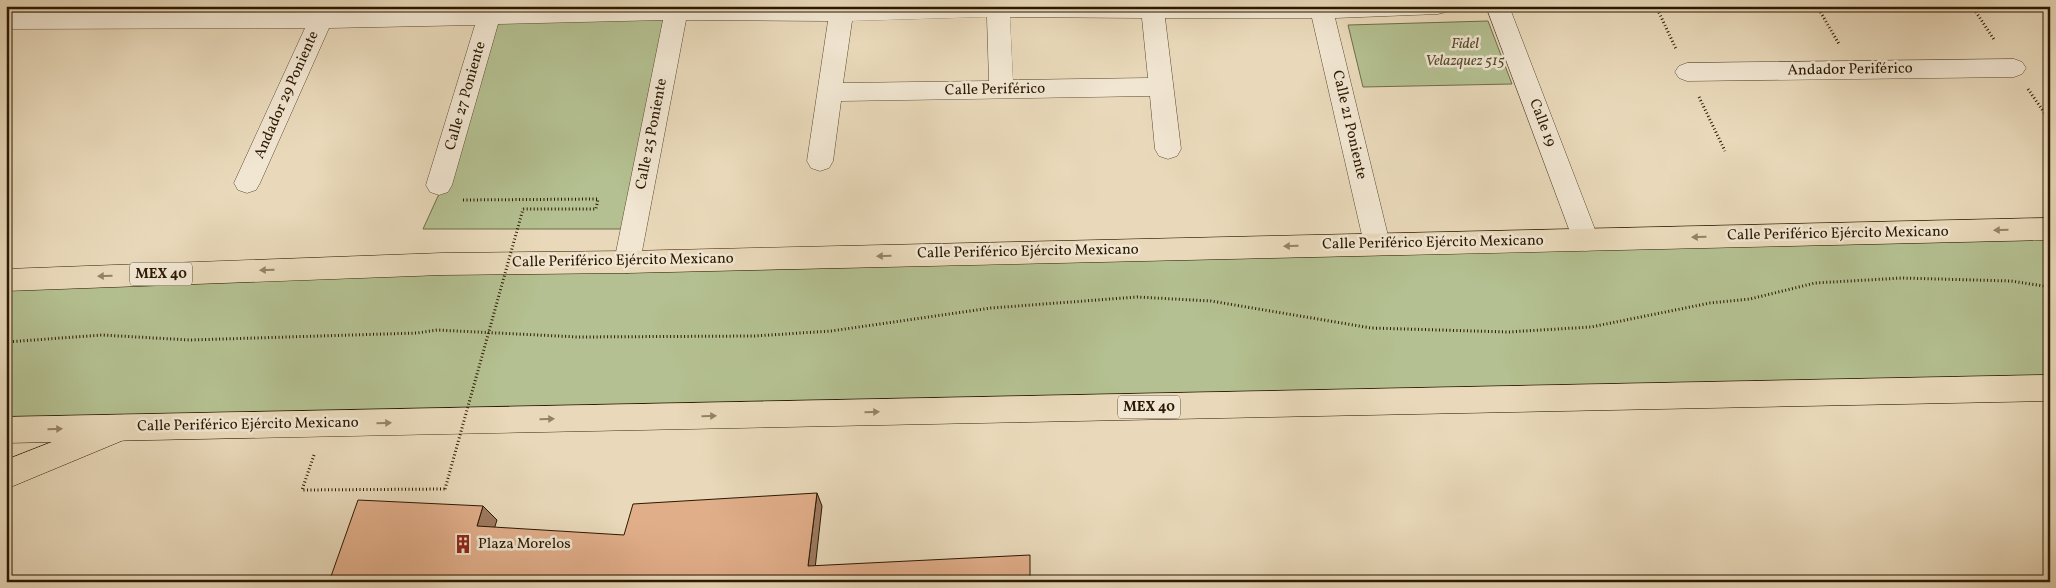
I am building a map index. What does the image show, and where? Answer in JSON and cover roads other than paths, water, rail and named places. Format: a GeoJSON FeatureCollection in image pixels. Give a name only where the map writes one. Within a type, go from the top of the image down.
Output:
{"type":"FeatureCollection","features":[{"type":"Feature","properties":{"kind":"main road","name":"Calle Periférico Ejército Mexicano"},"geometry":{"type":"LineString","coordinates":[[6,280],[442,264],[627,262],[2050,229]]}},
{"type":"Feature","properties":{"kind":"main road","name":"Calle Periférico Ejército Mexicano"},"geometry":{"type":"LineString","coordinates":[[6,430],[2050,388]]}},
{"type":"Feature","properties":{"kind":"main road"},"geometry":{"type":"LineString","coordinates":[[6,475],[123,428]]}},
{"type":"Feature","properties":{"kind":"street"},"geometry":{"type":"LineString","coordinates":[[6,20],[15,6]]}},
{"type":"Feature","properties":{"kind":"street"},"geometry":{"type":"LineString","coordinates":[[6,20],[162,14],[677,9],[842,10],[1438,6]]}},
{"type":"Feature","properties":{"kind":"street","name":"Calle 19"},"geometry":{"type":"LineString","coordinates":[[1497,6],[1586,240]]}},
{"type":"Feature","properties":{"kind":"street"},"geometry":{"type":"LineString","coordinates":[[998,8],[1001,90]]}},
{"type":"Feature","properties":{"kind":"street"},"geometry":{"type":"LineString","coordinates":[[1152,8],[1168,149]]}},
{"type":"Feature","properties":{"kind":"street","name":"Calle 21 Poniente"},"geometry":{"type":"LineString","coordinates":[[1321,8],[1377,244]]}},
{"type":"Feature","properties":{"kind":"street","name":"Calle 25 Poniente"},"geometry":{"type":"LineString","coordinates":[[627,262],[677,9]]}},
{"type":"Feature","properties":{"kind":"street"},"geometry":{"type":"LineString","coordinates":[[820,161],[842,10]]}},
{"type":"Feature","properties":{"kind":"street","name":"Calle 27 Poniente"},"geometry":{"type":"LineString","coordinates":[[439,185],[490,12]]}},
{"type":"Feature","properties":{"kind":"street","name":"Andador 29 Poniente"},"geometry":{"type":"LineString","coordinates":[[247,183],[324,13]]}},
{"type":"Feature","properties":{"kind":"street","name":"Andador Periférico"},"geometry":{"type":"LineString","coordinates":[[1687,72],[2014,68]]}},
{"type":"Feature","properties":{"kind":"street","name":"Calle Periférico"},"geometry":{"type":"LineString","coordinates":[[830,92],[1160,87]]}},
{"type":"Feature","properties":{"kind":"place","name":"Plaza Morelos"},"geometry":{"type":"Point","coordinates":[463,544]}},
{"type":"Feature","properties":{"kind":"park label","name":"Fidel Velazquez 515"},"geometry":{"type":"Point","coordinates":[1465,52]}}]}
